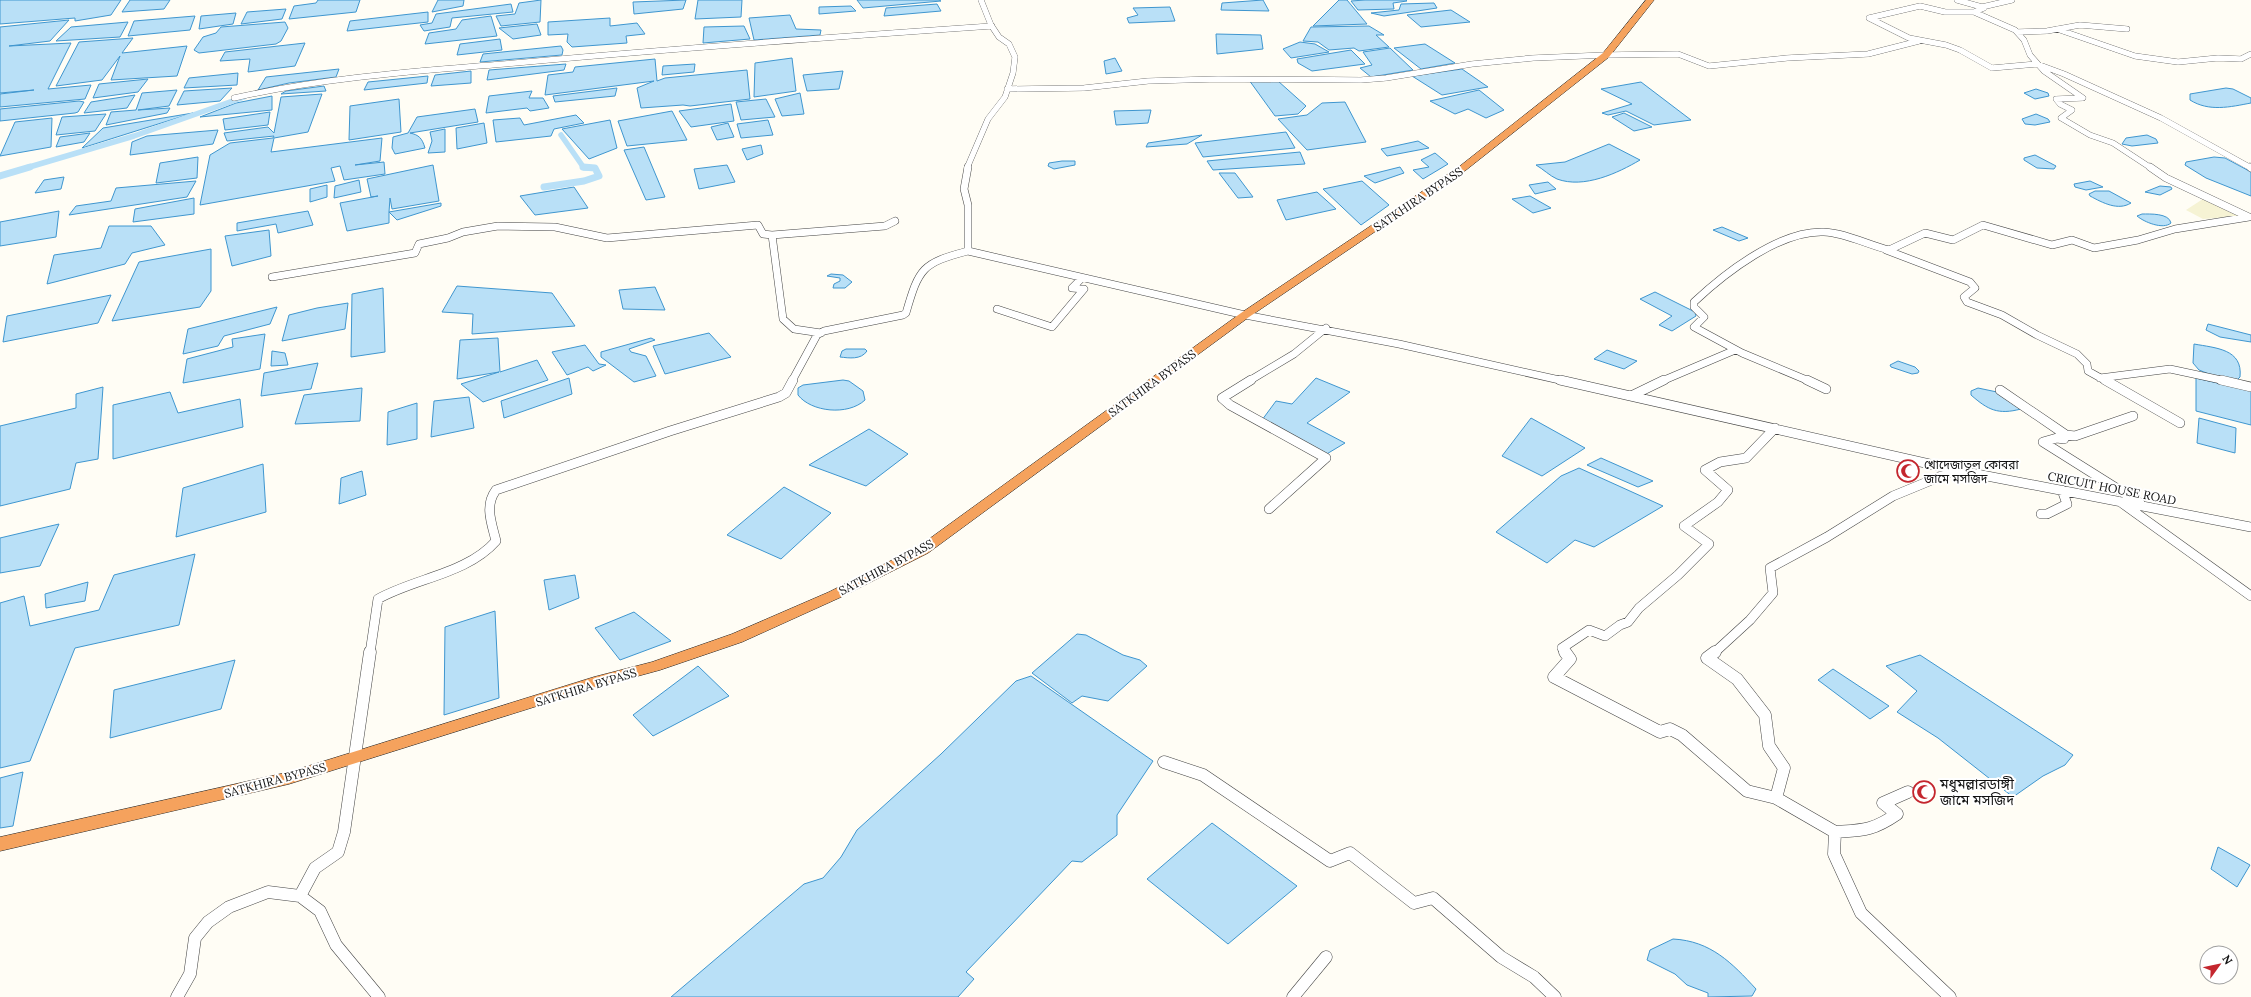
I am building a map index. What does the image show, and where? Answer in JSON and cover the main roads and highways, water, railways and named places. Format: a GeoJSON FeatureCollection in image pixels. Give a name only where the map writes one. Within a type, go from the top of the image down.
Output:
{"type":"FeatureCollection","features":[{"type":"Feature","properties":{"kind":"highway","name":"SATKHIRA BYPASS"},"geometry":{"type":"LineString","coordinates":[[0,844],[289,778],[599,681],[655,666],[737,638],[841,592],[923,550],[1245,315],[1464,168],[1606,55],[1650,0]]}},
{"type":"Feature","properties":{"kind":"water"},"geometry":{"type":"Polygon","coordinates":[[[0,0],[121,0],[111,15],[75,21],[75,18],[0,24],[0,0]]]}},
{"type":"Feature","properties":{"kind":"water"},"geometry":{"type":"Polygon","coordinates":[[[130,0],[170,0],[164,9],[122,12],[130,0]]]}},
{"type":"Feature","properties":{"kind":"water"},"geometry":{"type":"Polygon","coordinates":[[[318,0],[360,0],[356,12],[289,19],[294,6],[316,3],[318,0]]]}},
{"type":"Feature","properties":{"kind":"water"},"geometry":{"type":"Polygon","coordinates":[[[438,0],[464,0],[463,6],[432,12],[438,0]]]}},
{"type":"Feature","properties":{"kind":"water"},"geometry":{"type":"Polygon","coordinates":[[[541,0],[540,22],[501,26],[496,16],[515,14],[519,3],[541,0]]]}},
{"type":"Feature","properties":{"kind":"water"},"geometry":{"type":"Polygon","coordinates":[[[686,0],[683,9],[634,14],[633,2],[686,0]]]}},
{"type":"Feature","properties":{"kind":"water"},"geometry":{"type":"Polygon","coordinates":[[[698,0],[742,0],[741,17],[695,19],[698,0]]]}},
{"type":"Feature","properties":{"kind":"water"},"geometry":{"type":"Polygon","coordinates":[[[857,0],[939,0],[941,1],[863,8],[857,0]]]}},
{"type":"Feature","properties":{"kind":"water"},"geometry":{"type":"Polygon","coordinates":[[[1263,0],[1269,11],[1221,10],[1222,3],[1263,0]]]}},
{"type":"Feature","properties":{"kind":"water"},"geometry":{"type":"Polygon","coordinates":[[[1339,0],[1347,0],[1367,24],[1313,26],[1339,0]]]}},
{"type":"Feature","properties":{"kind":"water"},"geometry":{"type":"Polygon","coordinates":[[[1351,1],[1407,1],[1393,3],[1394,9],[1358,10],[1351,1]]]}},
{"type":"Feature","properties":{"kind":"water"},"geometry":{"type":"Polygon","coordinates":[[[1434,3],[1437,8],[1384,16],[1371,13],[1399,10],[1401,4],[1434,3]]]}},
{"type":"Feature","properties":{"kind":"water"},"geometry":{"type":"Polygon","coordinates":[[[511,4],[513,12],[452,18],[450,27],[424,31],[420,25],[432,23],[436,14],[511,4]]]}},
{"type":"Feature","properties":{"kind":"water"},"geometry":{"type":"Polygon","coordinates":[[[937,4],[941,11],[884,16],[886,8],[937,4]]]}},
{"type":"Feature","properties":{"kind":"water"},"geometry":{"type":"Polygon","coordinates":[[[851,6],[856,11],[819,14],[819,7],[851,6]]]}},
{"type":"Feature","properties":{"kind":"water"},"geometry":{"type":"Polygon","coordinates":[[[1170,7],[1175,21],[1129,23],[1127,18],[1138,15],[1133,8],[1170,7]]]}},
{"type":"Feature","properties":{"kind":"water"},"geometry":{"type":"Polygon","coordinates":[[[286,9],[282,19],[241,24],[247,12],[286,9]]]}},
{"type":"Feature","properties":{"kind":"water"},"geometry":{"type":"Polygon","coordinates":[[[1451,10],[1470,22],[1421,27],[1407,15],[1451,10]]]}},
{"type":"Feature","properties":{"kind":"water"},"geometry":{"type":"Polygon","coordinates":[[[428,12],[428,22],[347,31],[350,21],[428,12]]]}},
{"type":"Feature","properties":{"kind":"water"},"geometry":{"type":"Polygon","coordinates":[[[236,13],[233,24],[199,29],[201,16],[236,13]]]}},
{"type":"Feature","properties":{"kind":"water"},"geometry":{"type":"Polygon","coordinates":[[[790,15],[796,29],[821,30],[820,35],[754,40],[749,18],[790,15]]]}},
{"type":"Feature","properties":{"kind":"water"},"geometry":{"type":"Polygon","coordinates":[[[195,16],[190,30],[128,36],[134,21],[195,16]]]}},
{"type":"Feature","properties":{"kind":"water"},"geometry":{"type":"Polygon","coordinates":[[[491,16],[497,36],[425,44],[429,33],[456,29],[462,20],[491,16]]]}},
{"type":"Feature","properties":{"kind":"water"},"geometry":{"type":"Polygon","coordinates":[[[610,18],[610,26],[637,23],[645,34],[626,36],[627,43],[572,47],[567,42],[568,34],[548,35],[548,22],[610,18]]]}},
{"type":"Feature","properties":{"kind":"water"},"geometry":{"type":"Polygon","coordinates":[[[69,20],[50,41],[9,46],[71,43],[48,89],[91,85],[85,99],[0,107],[0,94],[34,90],[0,93],[0,27],[69,20]]]}},
{"type":"Feature","properties":{"kind":"water"},"geometry":{"type":"Polygon","coordinates":[[[128,22],[120,37],[56,41],[71,27],[128,22]]]}},
{"type":"Feature","properties":{"kind":"water"},"geometry":{"type":"Polygon","coordinates":[[[285,22],[288,28],[281,41],[276,44],[199,53],[194,50],[203,37],[216,33],[221,27],[285,22]]]}},
{"type":"Feature","properties":{"kind":"water"},"geometry":{"type":"Polygon","coordinates":[[[537,24],[541,35],[513,39],[499,28],[537,24]]]}},
{"type":"Feature","properties":{"kind":"water"},"geometry":{"type":"Polygon","coordinates":[[[744,26],[750,39],[703,43],[704,27],[744,26]]]}},
{"type":"Feature","properties":{"kind":"water"},"geometry":{"type":"Polygon","coordinates":[[[1369,26],[1384,35],[1376,35],[1389,47],[1359,51],[1354,48],[1329,50],[1318,42],[1303,41],[1311,27],[1369,26]]]}},
{"type":"Feature","properties":{"kind":"water"},"geometry":{"type":"Polygon","coordinates":[[[1216,34],[1261,35],[1263,49],[1217,54],[1216,34]]]}},
{"type":"Feature","properties":{"kind":"water"},"geometry":{"type":"Polygon","coordinates":[[[133,38],[122,53],[187,46],[177,76],[111,80],[120,56],[102,80],[56,86],[79,42],[133,38]]]}},
{"type":"Feature","properties":{"kind":"water"},"geometry":{"type":"Polygon","coordinates":[[[500,39],[502,50],[457,55],[460,44],[500,39]]]}},
{"type":"Feature","properties":{"kind":"water"},"geometry":{"type":"Polygon","coordinates":[[[1300,42],[1315,44],[1329,52],[1291,58],[1283,49],[1300,42]]]}},
{"type":"Feature","properties":{"kind":"water"},"geometry":{"type":"Polygon","coordinates":[[[305,43],[295,66],[248,72],[250,59],[220,61],[225,52],[305,43]]]}},
{"type":"Feature","properties":{"kind":"water"},"geometry":{"type":"Polygon","coordinates":[[[1425,44],[1455,63],[1421,69],[1394,48],[1425,44]]]}},
{"type":"Feature","properties":{"kind":"water"},"geometry":{"type":"Polygon","coordinates":[[[561,46],[563,50],[562,55],[480,62],[483,54],[561,46]]]}},
{"type":"Feature","properties":{"kind":"water"},"geometry":{"type":"Polygon","coordinates":[[[1390,48],[1413,70],[1371,77],[1360,68],[1372,65],[1363,52],[1390,48]]]}},
{"type":"Feature","properties":{"kind":"water"},"geometry":{"type":"Polygon","coordinates":[[[1351,50],[1365,64],[1312,71],[1298,63],[1297,59],[1351,50]]]}},
{"type":"Feature","properties":{"kind":"water"},"geometry":{"type":"Polygon","coordinates":[[[792,58],[796,91],[754,97],[755,63],[792,58]]]}},
{"type":"Feature","properties":{"kind":"water"},"geometry":{"type":"Polygon","coordinates":[[[1115,58],[1122,71],[1106,74],[1104,61],[1115,58]]]}},
{"type":"Feature","properties":{"kind":"water"},"geometry":{"type":"Polygon","coordinates":[[[655,59],[657,81],[665,78],[747,70],[750,99],[690,106],[683,105],[641,108],[637,88],[654,81],[545,95],[548,75],[573,72],[575,67],[655,59]]]}},
{"type":"Feature","properties":{"kind":"water"},"geometry":{"type":"Polygon","coordinates":[[[566,64],[564,70],[487,80],[489,70],[566,64]]]}},
{"type":"Feature","properties":{"kind":"water"},"geometry":{"type":"Polygon","coordinates":[[[695,64],[694,72],[662,75],[663,66],[695,64]]]}},
{"type":"Feature","properties":{"kind":"water"},"geometry":{"type":"Polygon","coordinates":[[[339,69],[336,77],[289,83],[258,90],[266,77],[339,69]]]}},
{"type":"Feature","properties":{"kind":"water"},"geometry":{"type":"Polygon","coordinates":[[[1462,69],[1488,87],[1442,95],[1412,76],[1462,69]]]}},
{"type":"Feature","properties":{"kind":"water"},"geometry":{"type":"Polygon","coordinates":[[[471,71],[471,83],[431,86],[435,75],[471,71]]]}},
{"type":"Feature","properties":{"kind":"water"},"geometry":{"type":"Polygon","coordinates":[[[843,71],[839,89],[807,91],[803,75],[843,71]]]}},
{"type":"Feature","properties":{"kind":"water"},"geometry":{"type":"Polygon","coordinates":[[[238,73],[237,85],[184,88],[189,78],[238,73]]]}},
{"type":"Feature","properties":{"kind":"water"},"geometry":{"type":"Polygon","coordinates":[[[428,76],[427,83],[364,90],[368,82],[428,76]]]}},
{"type":"Feature","properties":{"kind":"water"},"geometry":{"type":"Polygon","coordinates":[[[148,79],[138,92],[93,98],[99,84],[148,79]]]}},
{"type":"Feature","properties":{"kind":"water"},"geometry":{"type":"Polygon","coordinates":[[[1249,80],[1278,81],[1306,106],[1298,114],[1275,116],[1249,80]]]}},
{"type":"Feature","properties":{"kind":"water"},"geometry":{"type":"Polygon","coordinates":[[[1641,82],[1691,120],[1654,125],[1626,111],[1608,115],[1602,113],[1632,104],[1601,89],[1641,82]]]}},
{"type":"Feature","properties":{"kind":"water"},"geometry":{"type":"Polygon","coordinates":[[[324,86],[326,91],[281,94],[286,91],[324,86]]]}},
{"type":"Feature","properties":{"kind":"water"},"geometry":{"type":"Polygon","coordinates":[[[232,88],[220,101],[177,105],[184,91],[232,88]]]}},
{"type":"Feature","properties":{"kind":"water"},"geometry":{"type":"Polygon","coordinates":[[[617,88],[615,96],[555,102],[553,96],[617,88]]]}},
{"type":"Feature","properties":{"kind":"water"},"geometry":{"type":"Polygon","coordinates":[[[2226,88],[2233,89],[2251,98],[2251,103],[2220,108],[2197,104],[2190,100],[2190,94],[2226,88]]]}},
{"type":"Feature","properties":{"kind":"water"},"geometry":{"type":"Polygon","coordinates":[[[2036,89],[2048,93],[2049,96],[2035,99],[2024,93],[2036,89]]]}},
{"type":"Feature","properties":{"kind":"water"},"geometry":{"type":"Polygon","coordinates":[[[177,90],[169,106],[138,110],[170,108],[167,113],[106,125],[111,112],[136,110],[142,93],[177,90]]]}},
{"type":"Feature","properties":{"kind":"water"},"geometry":{"type":"Polygon","coordinates":[[[1479,90],[1504,110],[1486,118],[1468,109],[1455,114],[1430,101],[1479,90]]]}},
{"type":"Feature","properties":{"kind":"water"},"geometry":{"type":"Polygon","coordinates":[[[532,91],[529,98],[543,98],[549,108],[530,111],[527,108],[486,113],[489,96],[532,91]]]}},
{"type":"Feature","properties":{"kind":"water"},"geometry":{"type":"Polygon","coordinates":[[[800,93],[804,114],[782,116],[775,99],[800,93]]]}},
{"type":"Feature","properties":{"kind":"water"},"geometry":{"type":"Polygon","coordinates":[[[322,94],[308,132],[274,138],[271,152],[382,138],[380,161],[355,165],[384,162],[385,174],[344,180],[340,166],[331,168],[335,181],[200,205],[210,155],[230,143],[273,138],[274,136],[227,141],[224,133],[268,127],[274,133],[281,97],[322,94]]]}},
{"type":"Feature","properties":{"kind":"water"},"geometry":{"type":"Polygon","coordinates":[[[135,95],[127,108],[84,113],[91,102],[135,95]]]}},
{"type":"Feature","properties":{"kind":"water"},"geometry":{"type":"Polygon","coordinates":[[[272,96],[272,110],[200,117],[236,103],[272,96]]]}},
{"type":"Feature","properties":{"kind":"water"},"geometry":{"type":"Polygon","coordinates":[[[399,99],[401,132],[349,140],[350,106],[399,99]]]}},
{"type":"Feature","properties":{"kind":"water"},"geometry":{"type":"Polygon","coordinates":[[[766,99],[775,117],[741,120],[736,102],[766,99]]]}},
{"type":"Feature","properties":{"kind":"water"},"geometry":{"type":"Polygon","coordinates":[[[79,101],[84,102],[78,112],[75,113],[0,121],[0,109],[79,101]]]}},
{"type":"Feature","properties":{"kind":"water"},"geometry":{"type":"Polygon","coordinates":[[[1345,102],[1366,142],[1307,150],[1278,119],[1307,115],[1322,103],[1345,102]]]}},
{"type":"Feature","properties":{"kind":"water"},"geometry":{"type":"Polygon","coordinates":[[[731,104],[734,121],[691,127],[679,111],[731,104]]]}},
{"type":"Feature","properties":{"kind":"water"},"geometry":{"type":"Polygon","coordinates":[[[475,109],[478,122],[410,133],[420,138],[425,148],[395,154],[392,148],[393,137],[408,133],[417,117],[475,109]]]}},
{"type":"Feature","properties":{"kind":"water"},"geometry":{"type":"Polygon","coordinates":[[[1151,110],[1148,123],[1116,125],[1114,111],[1151,110]]]}},
{"type":"Feature","properties":{"kind":"water"},"geometry":{"type":"Polygon","coordinates":[[[672,111],[687,140],[627,146],[618,121],[672,111]]]}},
{"type":"Feature","properties":{"kind":"water"},"geometry":{"type":"Polygon","coordinates":[[[270,112],[268,125],[225,130],[223,119],[270,112]]]}},
{"type":"Feature","properties":{"kind":"water"},"geometry":{"type":"Polygon","coordinates":[[[193,113],[82,148],[103,128],[193,113]]]}},
{"type":"Feature","properties":{"kind":"water"},"geometry":{"type":"Polygon","coordinates":[[[1624,113],[1652,127],[1634,131],[1612,117],[1624,113]]]}},
{"type":"Feature","properties":{"kind":"water"},"geometry":{"type":"Polygon","coordinates":[[[106,114],[95,131],[56,135],[62,117],[106,114]]]}},
{"type":"Feature","properties":{"kind":"water"},"geometry":{"type":"Polygon","coordinates":[[[2036,114],[2048,119],[2050,122],[2035,125],[2025,124],[2022,119],[2036,114]]]}},
{"type":"Feature","properties":{"kind":"water"},"geometry":{"type":"Polygon","coordinates":[[[576,115],[584,123],[554,129],[551,136],[496,142],[493,120],[520,118],[524,125],[576,115]]]}},
{"type":"Feature","properties":{"kind":"water"},"geometry":{"type":"Polygon","coordinates":[[[52,118],[51,147],[0,156],[15,122],[52,118]]]}},
{"type":"Feature","properties":{"kind":"water"},"geometry":{"type":"Polygon","coordinates":[[[610,120],[617,148],[589,159],[562,129],[610,120]]]}},
{"type":"Feature","properties":{"kind":"water"},"geometry":{"type":"Polygon","coordinates":[[[768,120],[773,135],[741,138],[737,124],[768,120]]]}},
{"type":"Feature","properties":{"kind":"water"},"geometry":{"type":"Polygon","coordinates":[[[484,123],[487,143],[457,149],[456,128],[484,123]]]}},
{"type":"Feature","properties":{"kind":"water"},"geometry":{"type":"Polygon","coordinates":[[[728,123],[734,137],[717,140],[711,127],[728,123]]]}},
{"type":"Feature","properties":{"kind":"water"},"geometry":{"type":"Polygon","coordinates":[[[445,129],[445,152],[428,153],[432,141],[430,132],[445,129]]]}},
{"type":"Feature","properties":{"kind":"water"},"geometry":{"type":"Polygon","coordinates":[[[218,130],[213,144],[130,155],[132,142],[147,136],[218,130]]]}},
{"type":"Feature","properties":{"kind":"water"},"geometry":{"type":"Polygon","coordinates":[[[1286,132],[1295,148],[1203,157],[1195,143],[1286,132]]]}},
{"type":"Feature","properties":{"kind":"water"},"geometry":{"type":"Polygon","coordinates":[[[90,133],[84,142],[56,147],[60,137],[90,133]]]}},
{"type":"Feature","properties":{"kind":"water"},"geometry":{"type":"Polygon","coordinates":[[[1202,135],[1187,144],[1146,147],[1148,143],[1202,135]]]}},
{"type":"Feature","properties":{"kind":"water"},"geometry":{"type":"Polygon","coordinates":[[[2147,135],[2156,139],[2158,143],[2132,146],[2122,144],[2126,138],[2147,135]]]}},
{"type":"Feature","properties":{"kind":"water"},"geometry":{"type":"Polygon","coordinates":[[[1418,141],[1429,148],[1387,156],[1381,149],[1418,141]]]}},
{"type":"Feature","properties":{"kind":"water"},"geometry":{"type":"Polygon","coordinates":[[[1609,144],[1640,160],[1622,170],[1600,178],[1578,182],[1567,182],[1557,179],[1536,165],[1565,162],[1609,144]]]}},
{"type":"Feature","properties":{"kind":"water"},"geometry":{"type":"Polygon","coordinates":[[[761,145],[763,154],[747,160],[742,149],[761,145]]]}},
{"type":"Feature","properties":{"kind":"water"},"geometry":{"type":"Polygon","coordinates":[[[644,147],[665,197],[646,200],[624,150],[644,147]]]}},
{"type":"Feature","properties":{"kind":"water"},"geometry":{"type":"Polygon","coordinates":[[[1300,152],[1305,164],[1213,170],[1207,161],[1300,152]]]}},
{"type":"Feature","properties":{"kind":"water"},"geometry":{"type":"Polygon","coordinates":[[[1435,153],[1448,164],[1423,179],[1413,170],[1429,167],[1421,160],[1435,153]]]}},
{"type":"Feature","properties":{"kind":"water"},"geometry":{"type":"Polygon","coordinates":[[[2035,155],[2056,166],[2054,169],[2037,168],[2024,160],[2024,158],[2035,155]]]}},
{"type":"Feature","properties":{"kind":"water"},"geometry":{"type":"Polygon","coordinates":[[[198,157],[197,178],[156,183],[160,163],[198,157]]]}},
{"type":"Feature","properties":{"kind":"water"},"geometry":{"type":"Polygon","coordinates":[[[2214,157],[2225,158],[2251,172],[2251,196],[2206,178],[2185,165],[2186,162],[2214,157]]]}},
{"type":"Feature","properties":{"kind":"water"},"geometry":{"type":"Polygon","coordinates":[[[1075,161],[1075,165],[1054,169],[1048,166],[1049,163],[1075,161]]]}},
{"type":"Feature","properties":{"kind":"water"},"geometry":{"type":"Polygon","coordinates":[[[433,165],[439,201],[392,209],[390,198],[389,223],[347,231],[340,203],[378,196],[371,197],[367,179],[433,165]]]}},
{"type":"Feature","properties":{"kind":"water"},"geometry":{"type":"Polygon","coordinates":[[[727,165],[735,182],[699,189],[694,169],[727,165]]]}},
{"type":"Feature","properties":{"kind":"water"},"geometry":{"type":"Polygon","coordinates":[[[1400,167],[1404,173],[1375,183],[1364,176],[1400,167]]]}},
{"type":"Feature","properties":{"kind":"water"},"geometry":{"type":"Polygon","coordinates":[[[1219,173],[1235,173],[1253,197],[1238,198],[1219,173]]]}},
{"type":"Feature","properties":{"kind":"water"},"geometry":{"type":"Polygon","coordinates":[[[64,177],[61,189],[35,193],[44,180],[64,177]]]}},
{"type":"Feature","properties":{"kind":"water"},"geometry":{"type":"Polygon","coordinates":[[[359,180],[361,192],[334,198],[335,186],[359,180]]]}},
{"type":"Feature","properties":{"kind":"water"},"geometry":{"type":"Polygon","coordinates":[[[196,181],[187,197],[69,215],[76,206],[111,201],[116,188],[196,181]]]}},
{"type":"Feature","properties":{"kind":"water"},"geometry":{"type":"Polygon","coordinates":[[[1362,181],[1389,205],[1361,225],[1323,189],[1362,181]]]}},
{"type":"Feature","properties":{"kind":"water"},"geometry":{"type":"Polygon","coordinates":[[[2090,181],[2103,187],[2086,190],[2075,187],[2074,184],[2090,181]]]}},
{"type":"Feature","properties":{"kind":"water"},"geometry":{"type":"Polygon","coordinates":[[[1548,182],[1556,189],[1535,194],[1529,185],[1548,182]]]}},
{"type":"Feature","properties":{"kind":"water"},"geometry":{"type":"Polygon","coordinates":[[[327,185],[327,197],[310,202],[310,189],[327,185]]]}},
{"type":"Feature","properties":{"kind":"water"},"geometry":{"type":"Polygon","coordinates":[[[2160,186],[2171,187],[2172,189],[2160,195],[2145,192],[2160,186]]]}},
{"type":"Feature","properties":{"kind":"water"},"geometry":{"type":"Polygon","coordinates":[[[574,187],[588,208],[535,215],[520,196],[574,187]]]}},
{"type":"Feature","properties":{"kind":"water"},"geometry":{"type":"Polygon","coordinates":[[[2095,191],[2109,191],[2131,203],[2121,206],[2110,205],[2090,196],[2089,194],[2095,191]]]}},
{"type":"Feature","properties":{"kind":"water"},"geometry":{"type":"Polygon","coordinates":[[[1317,192],[1336,209],[1286,220],[1277,200],[1317,192]]]}},
{"type":"Feature","properties":{"kind":"water"},"geometry":{"type":"Polygon","coordinates":[[[1530,196],[1551,208],[1533,213],[1512,199],[1530,196]]]}},
{"type":"Feature","properties":{"kind":"water"},"geometry":{"type":"Polygon","coordinates":[[[194,198],[194,214],[133,222],[135,209],[194,198]]]}},
{"type":"Feature","properties":{"kind":"water"},"geometry":{"type":"Polygon","coordinates":[[[441,203],[441,206],[397,220],[389,212],[441,203]]]}},
{"type":"Feature","properties":{"kind":"water"},"geometry":{"type":"Polygon","coordinates":[[[59,211],[56,237],[0,246],[0,222],[59,211]]]}},
{"type":"Feature","properties":{"kind":"water"},"geometry":{"type":"Polygon","coordinates":[[[308,211],[313,225],[278,233],[276,224],[237,231],[237,223],[308,211]]]}},
{"type":"Feature","properties":{"kind":"water"},"geometry":{"type":"Polygon","coordinates":[[[2142,214],[2154,214],[2167,217],[2171,223],[2163,226],[2144,221],[2137,216],[2142,214]]]}},
{"type":"Feature","properties":{"kind":"water"},"geometry":{"type":"Polygon","coordinates":[[[109,226],[151,226],[165,245],[132,253],[125,264],[47,284],[54,255],[101,248],[109,226]]]}},
{"type":"Feature","properties":{"kind":"water"},"geometry":{"type":"Polygon","coordinates":[[[1722,227],[1748,238],[1739,241],[1713,230],[1722,227]]]}},
{"type":"Feature","properties":{"kind":"water"},"geometry":{"type":"Polygon","coordinates":[[[269,230],[271,256],[232,266],[225,236],[269,230]]]}},
{"type":"Feature","properties":{"kind":"water"},"geometry":{"type":"Polygon","coordinates":[[[211,249],[211,291],[200,307],[112,321],[139,262],[211,249]]]}},
{"type":"Feature","properties":{"kind":"water"},"geometry":{"type":"Polygon","coordinates":[[[831,274],[843,275],[852,282],[845,288],[833,288],[834,284],[840,281],[840,278],[827,276],[831,274]]]}},
{"type":"Feature","properties":{"kind":"water"},"geometry":{"type":"Polygon","coordinates":[[[457,286],[552,293],[575,326],[472,334],[473,314],[442,312],[457,286]]]}},
{"type":"Feature","properties":{"kind":"water"},"geometry":{"type":"Polygon","coordinates":[[[655,287],[665,310],[623,309],[619,290],[655,287]]]}},
{"type":"Feature","properties":{"kind":"water"},"geometry":{"type":"Polygon","coordinates":[[[383,288],[385,352],[351,357],[352,294],[383,288]]]}},
{"type":"Feature","properties":{"kind":"water"},"geometry":{"type":"Polygon","coordinates":[[[1655,292],[1695,312],[1696,316],[1672,331],[1659,325],[1672,316],[1640,299],[1655,292]]]}},
{"type":"Feature","properties":{"kind":"water"},"geometry":{"type":"Polygon","coordinates":[[[111,295],[98,323],[3,342],[7,316],[111,295]]]}},
{"type":"Feature","properties":{"kind":"water"},"geometry":{"type":"Polygon","coordinates":[[[348,303],[345,329],[282,341],[289,315],[317,308],[348,303]]]}},
{"type":"Feature","properties":{"kind":"water"},"geometry":{"type":"Polygon","coordinates":[[[277,307],[270,324],[224,336],[218,346],[183,354],[188,329],[277,307]]]}},
{"type":"Feature","properties":{"kind":"water"},"geometry":{"type":"Polygon","coordinates":[[[2208,324],[2251,335],[2251,342],[2220,337],[2206,330],[2208,324]]]}},
{"type":"Feature","properties":{"kind":"water"},"geometry":{"type":"Polygon","coordinates":[[[709,333],[731,357],[665,374],[653,346],[709,333]]]}},
{"type":"Feature","properties":{"kind":"water"},"geometry":{"type":"Polygon","coordinates":[[[265,334],[260,369],[183,383],[187,359],[233,347],[232,339],[265,334]]]}},
{"type":"Feature","properties":{"kind":"water"},"geometry":{"type":"Polygon","coordinates":[[[498,338],[500,372],[537,360],[548,380],[483,402],[461,384],[499,372],[457,379],[460,340],[498,338]]]}},
{"type":"Feature","properties":{"kind":"water"},"geometry":{"type":"Polygon","coordinates":[[[651,338],[655,340],[629,349],[631,352],[646,356],[656,376],[634,382],[601,357],[601,352],[651,338]]]}},
{"type":"Feature","properties":{"kind":"water"},"geometry":{"type":"Polygon","coordinates":[[[2194,344],[2219,349],[2233,355],[2240,368],[2240,377],[2236,381],[2199,370],[2193,363],[2194,344]]]}},
{"type":"Feature","properties":{"kind":"water"},"geometry":{"type":"Polygon","coordinates":[[[585,345],[599,364],[606,365],[593,371],[588,367],[567,375],[552,352],[585,345]]]}},
{"type":"Feature","properties":{"kind":"water"},"geometry":{"type":"Polygon","coordinates":[[[846,349],[865,349],[867,351],[862,356],[858,357],[840,357],[842,351],[846,349]]]}},
{"type":"Feature","properties":{"kind":"water"},"geometry":{"type":"Polygon","coordinates":[[[1607,350],[1637,361],[1624,369],[1594,359],[1607,350]]]}},
{"type":"Feature","properties":{"kind":"water"},"geometry":{"type":"Polygon","coordinates":[[[272,351],[285,353],[288,365],[271,366],[272,351]]]}},
{"type":"Feature","properties":{"kind":"water"},"geometry":{"type":"Polygon","coordinates":[[[1898,361],[1915,367],[1919,371],[1918,373],[1912,374],[1891,367],[1890,365],[1898,361]]]}},
{"type":"Feature","properties":{"kind":"water"},"geometry":{"type":"Polygon","coordinates":[[[318,363],[311,389],[261,396],[264,373],[318,363]]]}},
{"type":"Feature","properties":{"kind":"water"},"geometry":{"type":"Polygon","coordinates":[[[569,378],[572,394],[504,418],[501,401],[569,378]]]}},
{"type":"Feature","properties":{"kind":"water"},"geometry":{"type":"Polygon","coordinates":[[[1316,378],[1350,392],[1307,423],[1345,443],[1325,455],[1262,420],[1276,401],[1292,404],[1316,378]]]}},
{"type":"Feature","properties":{"kind":"water"},"geometry":{"type":"Polygon","coordinates":[[[2196,378],[2251,391],[2251,425],[2196,411],[2196,378]]]}},
{"type":"Feature","properties":{"kind":"water"},"geometry":{"type":"Polygon","coordinates":[[[843,380],[849,381],[863,391],[865,400],[858,405],[849,408],[830,410],[812,405],[804,401],[798,395],[798,388],[803,385],[843,380]]]}},
{"type":"Feature","properties":{"kind":"water"},"geometry":{"type":"Polygon","coordinates":[[[103,387],[98,459],[76,463],[70,489],[0,506],[0,426],[76,408],[76,394],[103,387]]]}},
{"type":"Feature","properties":{"kind":"water"},"geometry":{"type":"Polygon","coordinates":[[[362,388],[360,421],[295,424],[304,395],[362,388]]]}},
{"type":"Feature","properties":{"kind":"water"},"geometry":{"type":"Polygon","coordinates":[[[1978,388],[1997,392],[2021,409],[2013,411],[2000,411],[1988,408],[1971,395],[1971,391],[1978,388]]]}},
{"type":"Feature","properties":{"kind":"water"},"geometry":{"type":"Polygon","coordinates":[[[170,392],[178,413],[240,399],[243,427],[113,459],[113,405],[170,392]]]}},
{"type":"Feature","properties":{"kind":"water"},"geometry":{"type":"Polygon","coordinates":[[[469,397],[474,428],[431,437],[434,401],[469,397]]]}},
{"type":"Feature","properties":{"kind":"water"},"geometry":{"type":"Polygon","coordinates":[[[417,403],[417,439],[387,445],[388,412],[417,403]]]}},
{"type":"Feature","properties":{"kind":"water"},"geometry":{"type":"Polygon","coordinates":[[[1531,418],[1585,448],[1542,476],[1502,456],[1531,418]]]}},
{"type":"Feature","properties":{"kind":"water"},"geometry":{"type":"Polygon","coordinates":[[[2199,418],[2236,428],[2235,453],[2197,443],[2199,418]]]}},
{"type":"Feature","properties":{"kind":"water"},"geometry":{"type":"Polygon","coordinates":[[[869,429],[908,454],[866,486],[809,465],[869,429]]]}},
{"type":"Feature","properties":{"kind":"water"},"geometry":{"type":"Polygon","coordinates":[[[1601,458],[1653,481],[1638,487],[1587,465],[1601,458]]]}},
{"type":"Feature","properties":{"kind":"water"},"geometry":{"type":"Polygon","coordinates":[[[263,464],[266,512],[176,537],[183,488],[263,464]]]}},
{"type":"Feature","properties":{"kind":"water"},"geometry":{"type":"Polygon","coordinates":[[[1579,468],[1663,506],[1594,547],[1575,540],[1547,563],[1496,532],[1561,476],[1579,468]]]}},
{"type":"Feature","properties":{"kind":"water"},"geometry":{"type":"Polygon","coordinates":[[[362,471],[366,495],[339,504],[341,478],[362,471]]]}},
{"type":"Feature","properties":{"kind":"water"},"geometry":{"type":"Polygon","coordinates":[[[784,487],[831,513],[781,559],[727,535],[784,487]]]}},
{"type":"Feature","properties":{"kind":"water"},"geometry":{"type":"Polygon","coordinates":[[[59,524],[40,566],[0,573],[0,538],[59,524]]]}},
{"type":"Feature","properties":{"kind":"water"},"geometry":{"type":"Polygon","coordinates":[[[195,554],[179,625],[75,648],[30,761],[0,768],[0,603],[24,596],[30,626],[99,610],[114,575],[195,554]]]}},
{"type":"Feature","properties":{"kind":"water"},"geometry":{"type":"Polygon","coordinates":[[[575,575],[579,598],[549,610],[544,580],[575,575]]]}},
{"type":"Feature","properties":{"kind":"water"},"geometry":{"type":"Polygon","coordinates":[[[88,582],[85,601],[46,608],[45,594],[88,582]]]}},
{"type":"Feature","properties":{"kind":"water"},"geometry":{"type":"Polygon","coordinates":[[[495,611],[499,698],[444,715],[445,627],[495,611]]]}},
{"type":"Feature","properties":{"kind":"water"},"geometry":{"type":"Polygon","coordinates":[[[634,612],[671,641],[620,660],[595,628],[634,612]]]}},
{"type":"Feature","properties":{"kind":"water"},"geometry":{"type":"Polygon","coordinates":[[[1077,634],[1086,635],[1123,655],[1140,660],[1147,666],[1108,701],[1082,696],[1072,703],[1032,673],[1077,634]]]}},
{"type":"Feature","properties":{"kind":"water"},"geometry":{"type":"Polygon","coordinates":[[[1920,655],[2073,755],[2065,765],[2043,776],[2013,797],[1938,738],[1897,712],[1917,691],[1886,666],[1920,655]]]}},
{"type":"Feature","properties":{"kind":"water"},"geometry":{"type":"Polygon","coordinates":[[[235,660],[221,709],[110,738],[114,690],[235,660]]]}},
{"type":"Feature","properties":{"kind":"water"},"geometry":{"type":"Polygon","coordinates":[[[698,666],[729,696],[653,736],[633,715],[698,666]]]}},
{"type":"Feature","properties":{"kind":"water"},"geometry":{"type":"Polygon","coordinates":[[[1833,669],[1889,706],[1870,719],[1818,680],[1833,669]]]}},
{"type":"Feature","properties":{"kind":"water"},"geometry":{"type":"Polygon","coordinates":[[[1031,676],[1153,761],[1117,815],[1117,835],[1082,862],[1072,861],[966,972],[974,979],[958,997],[671,997],[804,884],[823,878],[841,857],[857,830],[941,754],[1016,681],[1031,676]]]}},
{"type":"Feature","properties":{"kind":"water"},"geometry":{"type":"Polygon","coordinates":[[[23,772],[13,826],[0,828],[0,778],[23,772]]]}},
{"type":"Feature","properties":{"kind":"water"},"geometry":{"type":"Polygon","coordinates":[[[1212,823],[1297,886],[1228,944],[1147,879],[1212,823]]]}},
{"type":"Feature","properties":{"kind":"water"},"geometry":{"type":"Polygon","coordinates":[[[2218,847],[2250,865],[2237,887],[2211,869],[2218,847]]]}},
{"type":"Feature","properties":{"kind":"water"},"geometry":{"type":"Polygon","coordinates":[[[1673,939],[1699,944],[1720,955],[1738,970],[1756,989],[1752,996],[1708,997],[1708,993],[1687,985],[1675,974],[1647,960],[1650,950],[1673,939]]]}},
{"type":"Feature","properties":{"kind":"waterway"},"geometry":{"type":"LineString","coordinates":[[26,168],[134,136],[244,97]]}},
{"type":"Feature","properties":{"kind":"waterway"},"geometry":{"type":"LineString","coordinates":[[561,135],[583,167]]}},
{"type":"Feature","properties":{"kind":"waterway"},"geometry":{"type":"LineString","coordinates":[[0,176],[30,167]]}},
{"type":"Feature","properties":{"kind":"waterway"},"geometry":{"type":"LineString","coordinates":[[583,167],[595,168]]}},
{"type":"Feature","properties":{"kind":"waterway"},"geometry":{"type":"LineString","coordinates":[[583,167],[595,168]]}},
{"type":"Feature","properties":{"kind":"waterway"},"geometry":{"type":"LineString","coordinates":[[544,187],[584,181],[599,176],[595,168]]}},
{"type":"Feature","properties":{"kind":"place","name":"খোদেজাতুল কোবরা জামে মসজিদ"},"geometry":{"type":"Point","coordinates":[1908,471]}},
{"type":"Feature","properties":{"kind":"place","name":"মধুমল্লারডাঙ্গী জামে মসজিদ"},"geometry":{"type":"Point","coordinates":[1924,792]}}]}
